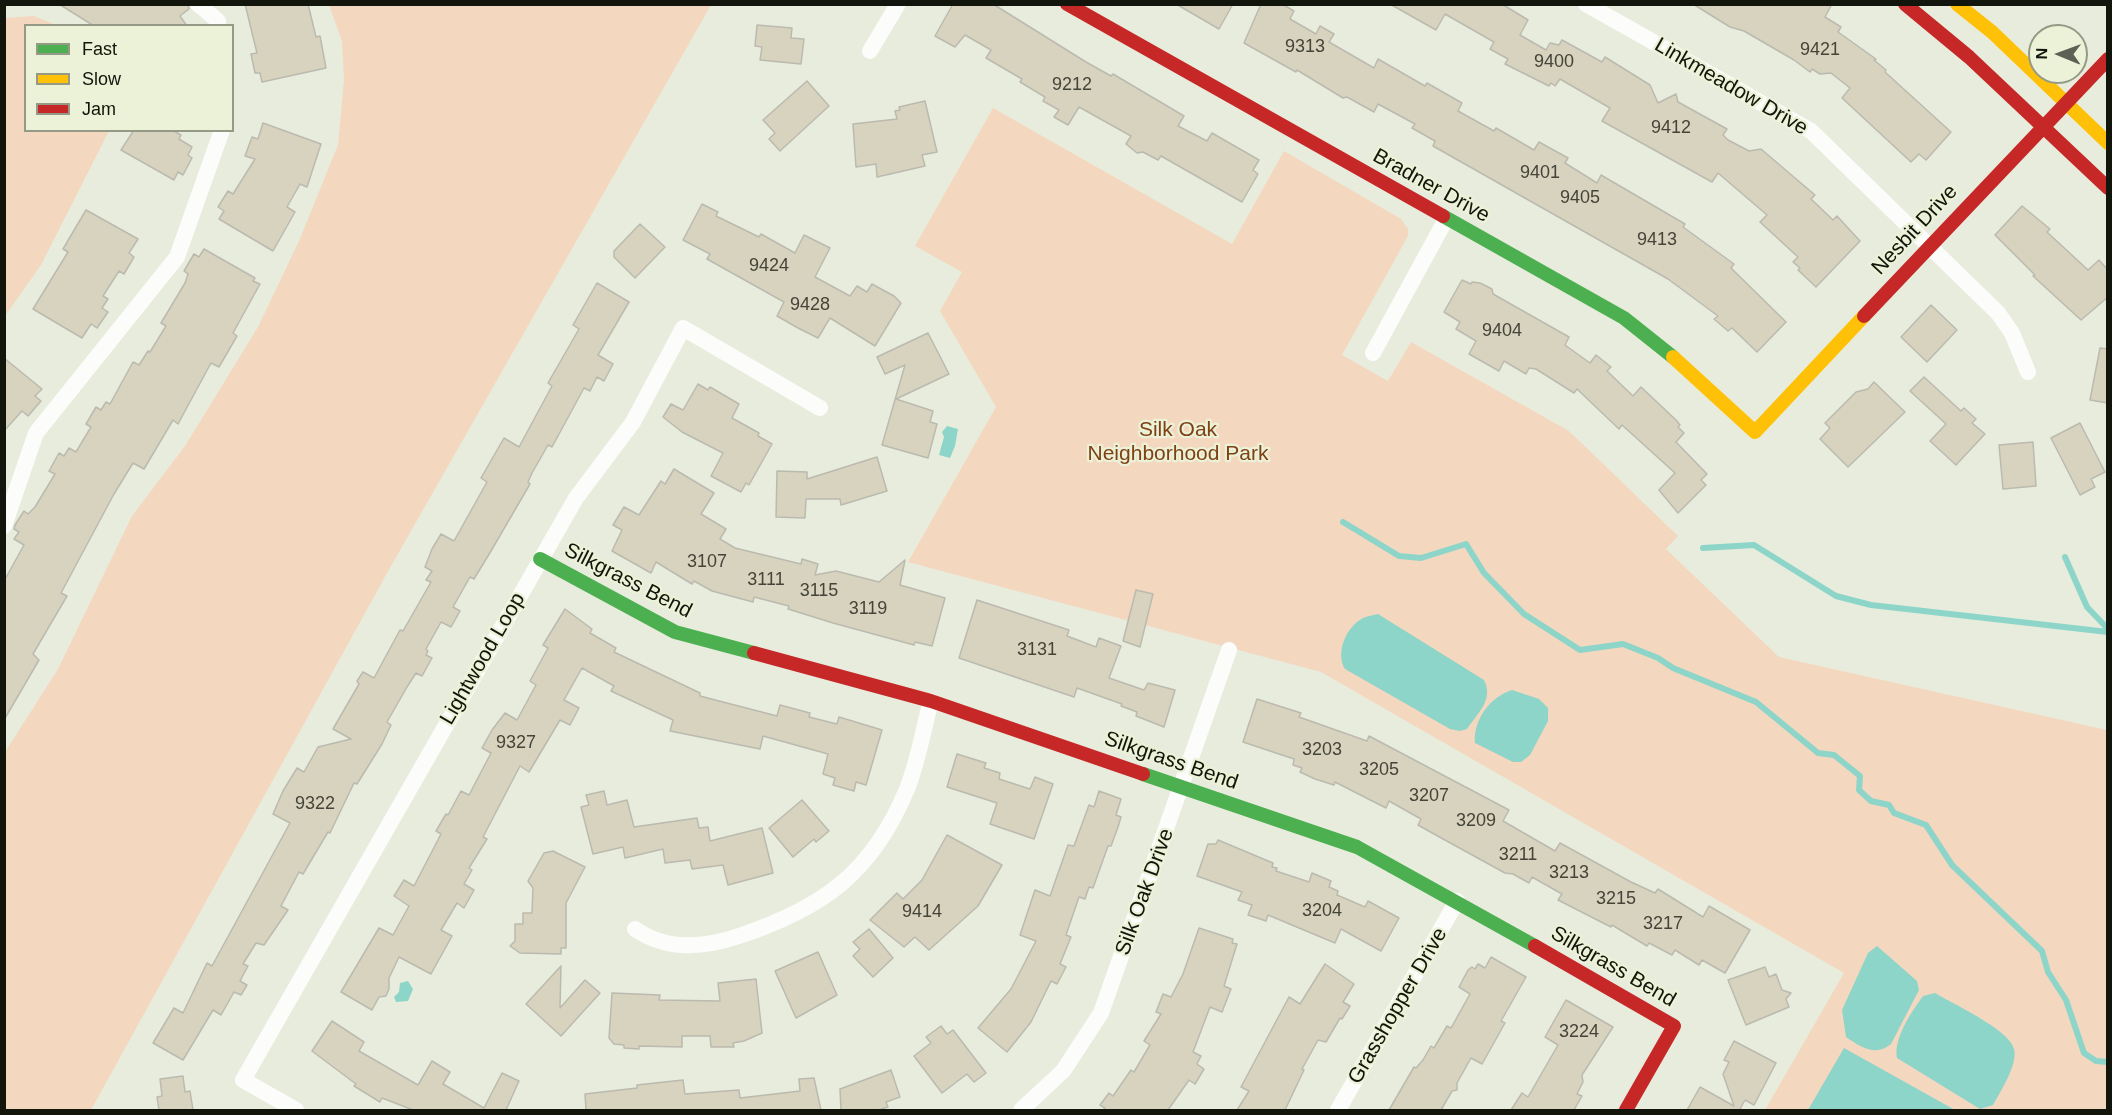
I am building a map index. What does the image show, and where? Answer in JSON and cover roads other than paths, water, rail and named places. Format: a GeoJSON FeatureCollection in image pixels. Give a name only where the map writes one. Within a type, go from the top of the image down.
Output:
{"type":"FeatureCollection","features":[{"type":"Feature","properties":{"kind":"street"},"geometry":{"type":"LineString","coordinates":[[198,4],[218,21],[218,24]]}},
{"type":"Feature","properties":{"kind":"street"},"geometry":{"type":"LineString","coordinates":[[870,51],[898,4]]}},
{"type":"Feature","properties":{"kind":"street","name":"Bradner Drive"},"geometry":{"type":"LineString","coordinates":[[1067,4],[1641,328],[1755,432]]}},
{"type":"Feature","properties":{"kind":"street","name":"Linkmeadow Drive"},"geometry":{"type":"LineString","coordinates":[[1586,4],[1810,131],[1998,313],[2017,343],[2028,372]]}},
{"type":"Feature","properties":{"kind":"street"},"geometry":{"type":"LineString","coordinates":[[1905,4],[1969,57],[2108,188]]}},
{"type":"Feature","properties":{"kind":"street"},"geometry":{"type":"LineString","coordinates":[[1957,4],[1992,32],[2108,143]]}},
{"type":"Feature","properties":{"kind":"street","name":"Nesbit Drive"},"geometry":{"type":"LineString","coordinates":[[1755,432],[2042,126],[2108,60]]}},
{"type":"Feature","properties":{"kind":"street"},"geometry":{"type":"LineString","coordinates":[[4,526],[36,433],[177,257],[221,132]]}},
{"type":"Feature","properties":{"kind":"street"},"geometry":{"type":"LineString","coordinates":[[1373,353],[1446,219]]}},
{"type":"Feature","properties":{"kind":"street","name":"Lightwood Loop"},"geometry":{"type":"LineString","coordinates":[[296,1110],[243,1080],[576,498],[633,423],[683,328],[820,408]]}},
{"type":"Feature","properties":{"kind":"street","name":"Silkgrass Bend"},"geometry":{"type":"LineString","coordinates":[[540,560],[675,632],[931,701],[1357,847],[1674,1026],[1626,1110]]}},
{"type":"Feature","properties":{"kind":"street","name":"Silk Oak Drive"},"geometry":{"type":"LineString","coordinates":[[1021,1110],[1063,1071],[1101,1013],[1229,650]]}},
{"type":"Feature","properties":{"kind":"street"},"geometry":{"type":"LineString","coordinates":[[635,928],[664,944],[682,946],[710,943],[774,924],[808,908],[836,890],[872,853],[908,788],[931,701]]}},
{"type":"Feature","properties":{"kind":"street","name":"Grasshopper Drive"},"geometry":{"type":"LineString","coordinates":[[1338,1110],[1457,902]]}},
{"type":"Feature","properties":{"kind":"water"},"geometry":{"type":"Polygon","coordinates":[[[947,426],[958,429],[950,458],[939,455],[944,437],[942,432],[947,426]]]}},
{"type":"Feature","properties":{"kind":"water"},"geometry":{"type":"Polygon","coordinates":[[[1378,614],[1484,680],[1487,687],[1486,700],[1467,729],[1460,731],[1450,729],[1345,669],[1341,656],[1347,634],[1363,618],[1378,614]]]}},
{"type":"Feature","properties":{"kind":"water"},"geometry":{"type":"Polygon","coordinates":[[[1512,690],[1539,699],[1548,708],[1548,721],[1530,755],[1521,762],[1513,762],[1475,743],[1477,726],[1484,710],[1504,693],[1512,690]]]}},
{"type":"Feature","properties":{"kind":"water"},"geometry":{"type":"Polygon","coordinates":[[[1877,946],[1917,981],[1919,990],[1891,1044],[1880,1050],[1874,1050],[1862,1047],[1846,1037],[1842,1010],[1868,953],[1877,946]]]}},
{"type":"Feature","properties":{"kind":"water"},"geometry":{"type":"Polygon","coordinates":[[[408,981],[413,989],[408,1001],[396,1002],[394,997],[399,992],[400,983],[408,981]]]}},
{"type":"Feature","properties":{"kind":"water"},"geometry":{"type":"Polygon","coordinates":[[[1935,993],[1992,1026],[2010,1042],[2014,1049],[2015,1055],[2008,1078],[1993,1105],[1980,1109],[1897,1058],[1898,1042],[1909,1017],[1923,996],[1935,993]]]}},
{"type":"Feature","properties":{"kind":"water"},"geometry":{"type":"Polygon","coordinates":[[[1844,1048],[1955,1110],[1808,1110],[1844,1048]]]}},
{"type":"Feature","properties":{"kind":"waterway"},"geometry":{"type":"LineString","coordinates":[[1343,522],[1399,556],[1421,558],[1466,544],[1484,573],[1524,614],[1580,650],[1623,644],[1658,658],[1673,668],[1756,702],[1818,753],[1834,755],[1860,776],[1859,790],[1871,801],[1889,805],[1894,813],[1926,825],[1952,865],[2042,951],[2048,972],[2066,1000],[2084,1053],[2096,1061],[2108,1062]]}},
{"type":"Feature","properties":{"kind":"waterway"},"geometry":{"type":"LineString","coordinates":[[1703,548],[1754,545],[1836,596],[1871,605],[2108,632]]}},
{"type":"Feature","properties":{"kind":"waterway"},"geometry":{"type":"LineString","coordinates":[[2065,557],[2087,607],[2108,629]]}},
{"type":"Feature","properties":{"kind":"park label","name":"Silk Oak Neighborhood Park"},"geometry":{"type":"Point","coordinates":[1178,442]}}]}
